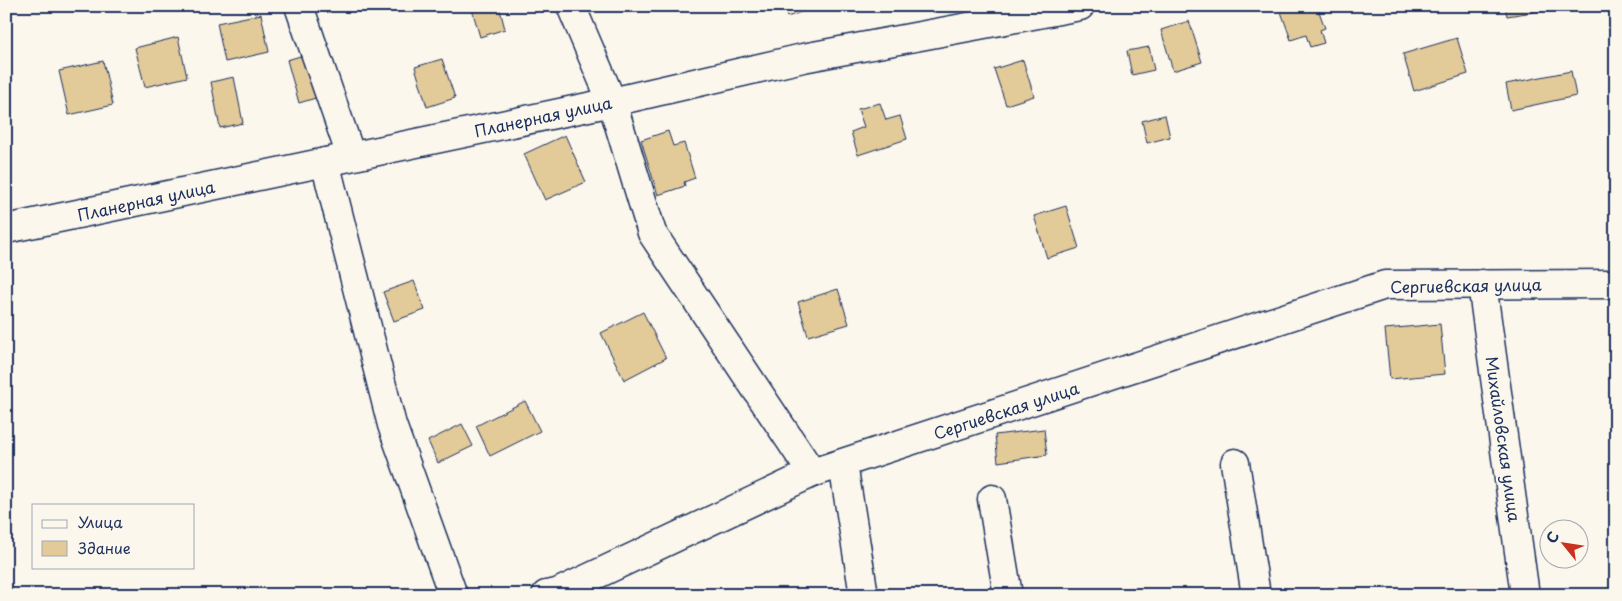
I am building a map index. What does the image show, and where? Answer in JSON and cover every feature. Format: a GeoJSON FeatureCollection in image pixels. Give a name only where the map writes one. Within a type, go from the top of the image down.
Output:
{"type":"FeatureCollection","features":[{"type":"Feature","properties":{"kind":"street"},"geometry":{"type":"LineString","coordinates":[[299,6],[351,156]]}},
{"type":"Feature","properties":{"kind":"street"},"geometry":{"type":"LineString","coordinates":[[572,6],[612,102],[652,233],[812,473]]}},
{"type":"Feature","properties":{"kind":"street","name":"Планерная улица"},"geometry":{"type":"LineString","coordinates":[[6,229],[612,102],[803,58],[1080,6]]}},
{"type":"Feature","properties":{"kind":"street"},"geometry":{"type":"LineString","coordinates":[[325,162],[392,425],[453,595]]}},
{"type":"Feature","properties":{"kind":"street","name":"Михайловская улица"},"geometry":{"type":"LineString","coordinates":[[1482,284],[1525,595]]}},
{"type":"Feature","properties":{"kind":"street","name":"Сергиевская улица"},"geometry":{"type":"LineString","coordinates":[[546,595],[557,593],[812,473],[844,471],[1385,285],[1616,284]]}},
{"type":"Feature","properties":{"kind":"street"},"geometry":{"type":"LineString","coordinates":[[1235,463],[1256,595]]}},
{"type":"Feature","properties":{"kind":"street"},"geometry":{"type":"LineString","coordinates":[[844,471],[864,595]]}},
{"type":"Feature","properties":{"kind":"street"},"geometry":{"type":"LineString","coordinates":[[992,499],[1008,595]]}},
{"type":"Feature","properties":{"kind":"building"},"geometry":{"type":"Polygon","coordinates":[[[471,6],[499,6],[505,29],[480,37],[471,6]]]}},
{"type":"Feature","properties":{"kind":"building"},"geometry":{"type":"Polygon","coordinates":[[[783,6],[816,6],[816,7],[787,17],[783,6]]]}},
{"type":"Feature","properties":{"kind":"building"},"geometry":{"type":"Polygon","coordinates":[[[1279,6],[1317,6],[1325,28],[1320,30],[1324,43],[1310,47],[1306,35],[1291,40],[1279,6]]]}},
{"type":"Feature","properties":{"kind":"building"},"geometry":{"type":"Polygon","coordinates":[[[1505,6],[1552,6],[1553,9],[1507,16],[1505,6]]]}},
{"type":"Feature","properties":{"kind":"building"},"geometry":{"type":"Polygon","coordinates":[[[261,14],[269,52],[225,62],[217,23],[261,14]]]}},
{"type":"Feature","properties":{"kind":"building"},"geometry":{"type":"Polygon","coordinates":[[[1189,21],[1202,62],[1173,71],[1161,30],[1189,21]]]}},
{"type":"Feature","properties":{"kind":"building"},"geometry":{"type":"Polygon","coordinates":[[[178,37],[187,77],[145,87],[135,48],[178,37]]]}},
{"type":"Feature","properties":{"kind":"building"},"geometry":{"type":"Polygon","coordinates":[[[1457,38],[1468,74],[1414,91],[1403,54],[1457,38]]]}},
{"type":"Feature","properties":{"kind":"building"},"geometry":{"type":"Polygon","coordinates":[[[1149,47],[1154,70],[1132,75],[1127,51],[1149,47]]]}},
{"type":"Feature","properties":{"kind":"building"},"geometry":{"type":"Polygon","coordinates":[[[307,54],[319,97],[299,103],[287,60],[307,54]]]}},
{"type":"Feature","properties":{"kind":"building"},"geometry":{"type":"Polygon","coordinates":[[[442,59],[455,98],[427,107],[415,67],[442,59]]]}},
{"type":"Feature","properties":{"kind":"building"},"geometry":{"type":"Polygon","coordinates":[[[1023,60],[1034,96],[1006,105],[994,69],[1023,60]]]}},
{"type":"Feature","properties":{"kind":"building"},"geometry":{"type":"Polygon","coordinates":[[[103,61],[113,105],[69,115],[59,71],[103,61]]]}},
{"type":"Feature","properties":{"kind":"building"},"geometry":{"type":"Polygon","coordinates":[[[1571,71],[1576,96],[1511,110],[1506,84],[1571,71]]]}},
{"type":"Feature","properties":{"kind":"building"},"geometry":{"type":"Polygon","coordinates":[[[234,77],[243,123],[220,128],[211,82],[234,77]]]}},
{"type":"Feature","properties":{"kind":"building"},"geometry":{"type":"Polygon","coordinates":[[[880,103],[886,120],[900,116],[907,139],[858,155],[851,132],[864,127],[858,109],[880,103]]]}},
{"type":"Feature","properties":{"kind":"building"},"geometry":{"type":"Polygon","coordinates":[[[1165,115],[1170,137],[1147,143],[1142,121],[1165,115]]]}},
{"type":"Feature","properties":{"kind":"building"},"geometry":{"type":"Polygon","coordinates":[[[668,131],[673,146],[684,143],[695,178],[684,182],[685,186],[658,195],[641,140],[668,131]]]}},
{"type":"Feature","properties":{"kind":"building"},"geometry":{"type":"Polygon","coordinates":[[[565,135],[586,182],[545,200],[524,154],[565,135]]]}},
{"type":"Feature","properties":{"kind":"building"},"geometry":{"type":"Polygon","coordinates":[[[1066,206],[1079,248],[1047,258],[1034,216],[1066,206]]]}},
{"type":"Feature","properties":{"kind":"building"},"geometry":{"type":"Polygon","coordinates":[[[414,281],[425,310],[394,321],[383,292],[414,281]]]}},
{"type":"Feature","properties":{"kind":"building"},"geometry":{"type":"Polygon","coordinates":[[[838,289],[849,324],[808,336],[798,302],[838,289]]]}},
{"type":"Feature","properties":{"kind":"building"},"geometry":{"type":"Polygon","coordinates":[[[643,312],[666,358],[624,380],[601,333],[643,312]]]}},
{"type":"Feature","properties":{"kind":"building"},"geometry":{"type":"Polygon","coordinates":[[[1440,324],[1445,374],[1390,379],[1385,329],[1440,324]]]}},
{"type":"Feature","properties":{"kind":"building"},"geometry":{"type":"Polygon","coordinates":[[[525,401],[540,431],[490,456],[476,426],[525,401]]]}},
{"type":"Feature","properties":{"kind":"building"},"geometry":{"type":"Polygon","coordinates":[[[462,424],[473,446],[438,463],[428,441],[462,424]]]}},
{"type":"Feature","properties":{"kind":"building"},"geometry":{"type":"Polygon","coordinates":[[[1044,429],[1047,455],[998,462],[995,435],[1044,429]]]}}]}
